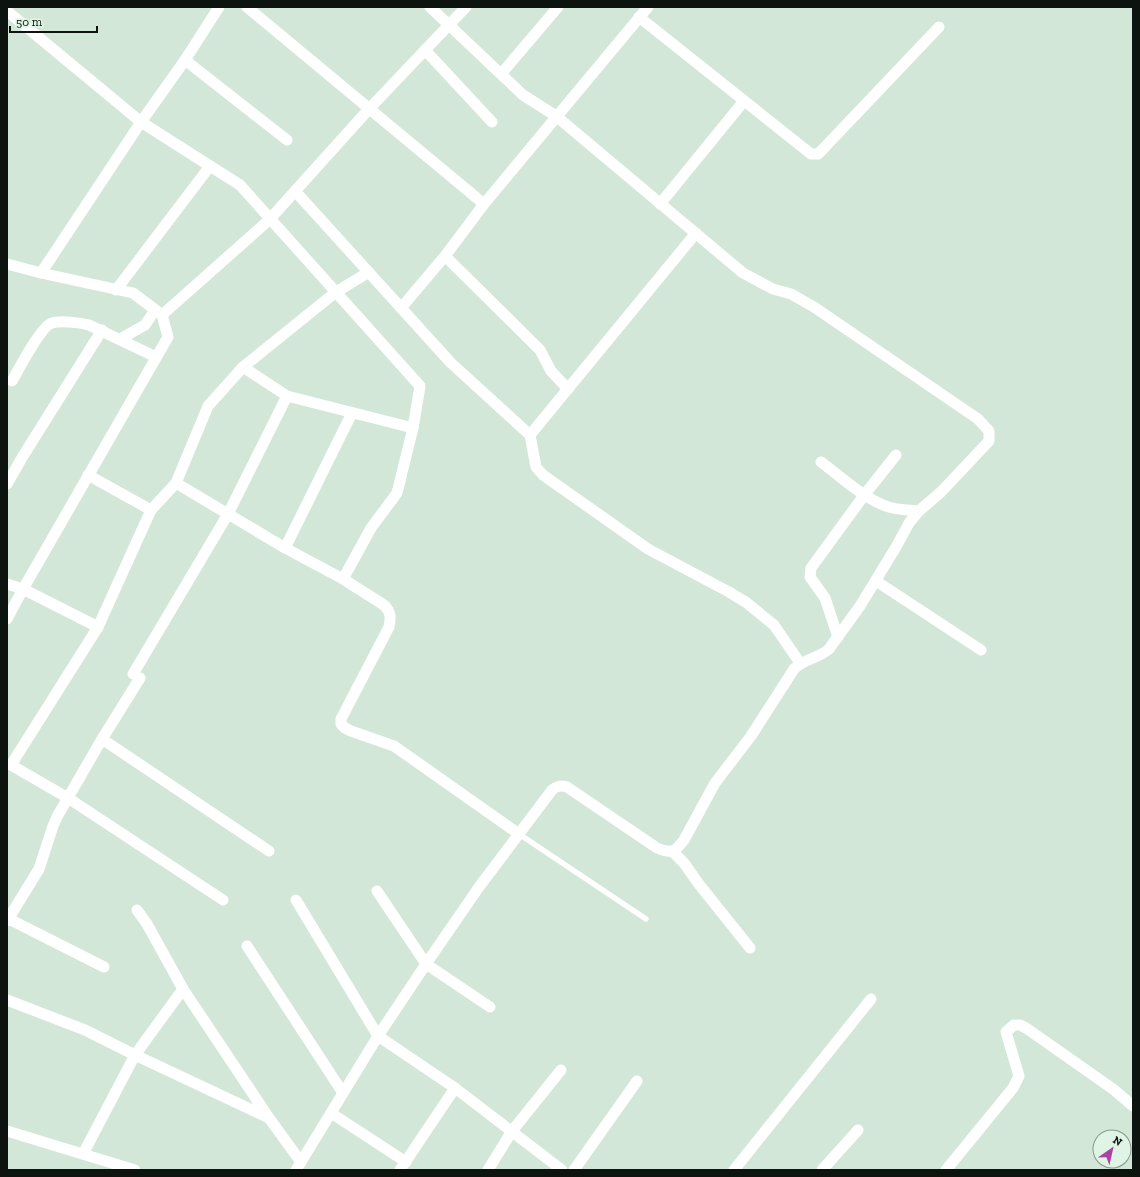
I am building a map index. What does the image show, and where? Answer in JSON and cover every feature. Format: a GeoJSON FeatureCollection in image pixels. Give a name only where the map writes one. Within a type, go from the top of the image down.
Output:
{"type":"FeatureCollection","features":[{"type":"Feature","properties":{"kind":"street"},"geometry":{"type":"LineString","coordinates":[[41,273],[141,122],[185,60],[219,7]]}},
{"type":"Feature","properties":{"kind":"street"},"geometry":{"type":"LineString","coordinates":[[247,7],[484,204]]}},
{"type":"Feature","properties":{"kind":"street"},"geometry":{"type":"LineString","coordinates":[[137,910],[147,924],[183,989],[270,1118],[299,1166],[378,1036],[426,964],[476,891],[552,790],[561,785],[567,786],[657,848],[666,852],[673,852],[684,840],[720,776],[751,736],[789,676],[800,663],[824,654],[860,606],[909,523],[919,511],[941,492],[989,441],[989,431],[978,419],[814,307],[791,294],[773,289],[743,274],[556,116],[523,95],[430,7]]}},
{"type":"Feature","properties":{"kind":"street"},"geometry":{"type":"LineString","coordinates":[[120,339],[145,325],[158,312],[270,219],[369,109],[466,7]]}},
{"type":"Feature","properties":{"kind":"street"},"geometry":{"type":"LineString","coordinates":[[501,74],[558,7]]}},
{"type":"Feature","properties":{"kind":"street"},"geometry":{"type":"LineString","coordinates":[[401,308],[445,256],[484,204],[556,116],[648,7]]}},
{"type":"Feature","properties":{"kind":"street"},"geometry":{"type":"LineString","coordinates":[[7,11],[141,122],[240,185],[420,386],[413,428],[397,493],[371,528],[343,579]]}},
{"type":"Feature","properties":{"kind":"street"},"geometry":{"type":"LineString","coordinates":[[640,17],[811,154],[818,154],[939,27]]}},
{"type":"Feature","properties":{"kind":"street"},"geometry":{"type":"LineString","coordinates":[[425,50],[492,122]]}},
{"type":"Feature","properties":{"kind":"street"},"geometry":{"type":"LineString","coordinates":[[185,60],[287,140]]}},
{"type":"Feature","properties":{"kind":"street"},"geometry":{"type":"LineString","coordinates":[[660,204],[744,101]]}},
{"type":"Feature","properties":{"kind":"street"},"geometry":{"type":"LineString","coordinates":[[116,290],[210,166]]}},
{"type":"Feature","properties":{"kind":"street"},"geometry":{"type":"LineString","coordinates":[[295,191],[451,363],[530,435],[536,467],[543,475],[648,549],[747,603],[774,625],[800,663]]}},
{"type":"Feature","properties":{"kind":"street"},"geometry":{"type":"LineString","coordinates":[[530,435],[696,233]]}},
{"type":"Feature","properties":{"kind":"street"},"geometry":{"type":"LineString","coordinates":[[445,256],[540,350],[551,372],[568,389]]}},
{"type":"Feature","properties":{"kind":"street"},"geometry":{"type":"LineString","coordinates":[[7,264],[133,294],[158,312],[168,337],[7,619]]}},
{"type":"Feature","properties":{"kind":"street"},"geometry":{"type":"LineString","coordinates":[[223,900],[63,807],[9,768],[98,628],[152,510],[176,483],[208,406],[243,366],[336,292],[369,272]]}},
{"type":"Feature","properties":{"kind":"street"},"geometry":{"type":"LineString","coordinates":[[12,381],[43,330],[53,322],[80,322],[102,330],[156,357]]}},
{"type":"Feature","properties":{"kind":"street"},"geometry":{"type":"LineString","coordinates":[[7,484],[102,330]]}},
{"type":"Feature","properties":{"kind":"street"},"geometry":{"type":"LineString","coordinates":[[243,366],[287,396],[413,428]]}},
{"type":"Feature","properties":{"kind":"street"},"geometry":{"type":"LineString","coordinates":[[104,967],[8,920],[39,869],[53,826],[63,807],[228,514],[287,396]]}},
{"type":"Feature","properties":{"kind":"street"},"geometry":{"type":"LineString","coordinates":[[285,548],[352,413]]}},
{"type":"Feature","properties":{"kind":"street"},"geometry":{"type":"LineString","coordinates":[[838,637],[825,598],[810,577],[811,568],[865,494],[896,455]]}},
{"type":"Feature","properties":{"kind":"street"},"geometry":{"type":"LineString","coordinates":[[822,462],[865,494],[883,505],[898,509],[919,511]]}},
{"type":"Feature","properties":{"kind":"street"},"geometry":{"type":"LineString","coordinates":[[88,476],[152,510]]}},
{"type":"Feature","properties":{"kind":"street"},"geometry":{"type":"LineString","coordinates":[[176,483],[285,548],[343,579],[384,605],[389,610],[391,618],[389,626],[342,719],[341,724],[351,731],[394,746],[519,834]]}},
{"type":"Feature","properties":{"kind":"street"},"geometry":{"type":"LineString","coordinates":[[876,581],[981,650]]}},
{"type":"Feature","properties":{"kind":"street"},"geometry":{"type":"LineString","coordinates":[[7,584],[23,589],[98,628]]}},
{"type":"Feature","properties":{"kind":"street"},"geometry":{"type":"LineString","coordinates":[[102,739],[269,852]]}},
{"type":"Feature","properties":{"kind":"street"},"geometry":{"type":"LineString","coordinates":[[673,852],[684,863],[698,883],[750,948]]}},
{"type":"Feature","properties":{"kind":"street"},"geometry":{"type":"LineString","coordinates":[[376,891],[426,964],[490,1007]]}},
{"type":"Feature","properties":{"kind":"street"},"geometry":{"type":"LineString","coordinates":[[296,900],[378,1036],[455,1088],[562,1170]]}},
{"type":"Feature","properties":{"kind":"street"},"geometry":{"type":"LineString","coordinates":[[247,946],[343,1093]]}},
{"type":"Feature","properties":{"kind":"street"},"geometry":{"type":"LineString","coordinates":[[83,1154],[135,1055],[183,989]]}},
{"type":"Feature","properties":{"kind":"street"},"geometry":{"type":"LineString","coordinates":[[734,1170],[870,999]]}},
{"type":"Feature","properties":{"kind":"street"},"geometry":{"type":"LineString","coordinates":[[7,1000],[85,1030],[270,1118]]}},
{"type":"Feature","properties":{"kind":"street"},"geometry":{"type":"LineString","coordinates":[[946,1170],[1013,1088],[1017,1081],[1019,1076],[1006,1032],[1014,1025],[1020,1025],[1026,1028],[1113,1089],[1133,1106]]}},
{"type":"Feature","properties":{"kind":"street"},"geometry":{"type":"LineString","coordinates":[[488,1170],[512,1132],[561,1070]]}},
{"type":"Feature","properties":{"kind":"street"},"geometry":{"type":"LineString","coordinates":[[579,1168],[637,1081]]}},
{"type":"Feature","properties":{"kind":"street"},"geometry":{"type":"LineString","coordinates":[[331,1113],[403,1166],[455,1088]]}},
{"type":"Feature","properties":{"kind":"street"},"geometry":{"type":"LineString","coordinates":[[822,1170],[858,1130]]}},
{"type":"Feature","properties":{"kind":"street"},"geometry":{"type":"LineString","coordinates":[[7,1131],[135,1170]]}},
{"type":"Feature","properties":{"kind":"lane"},"geometry":{"type":"LineString","coordinates":[[519,834],[646,919]]}}]}
